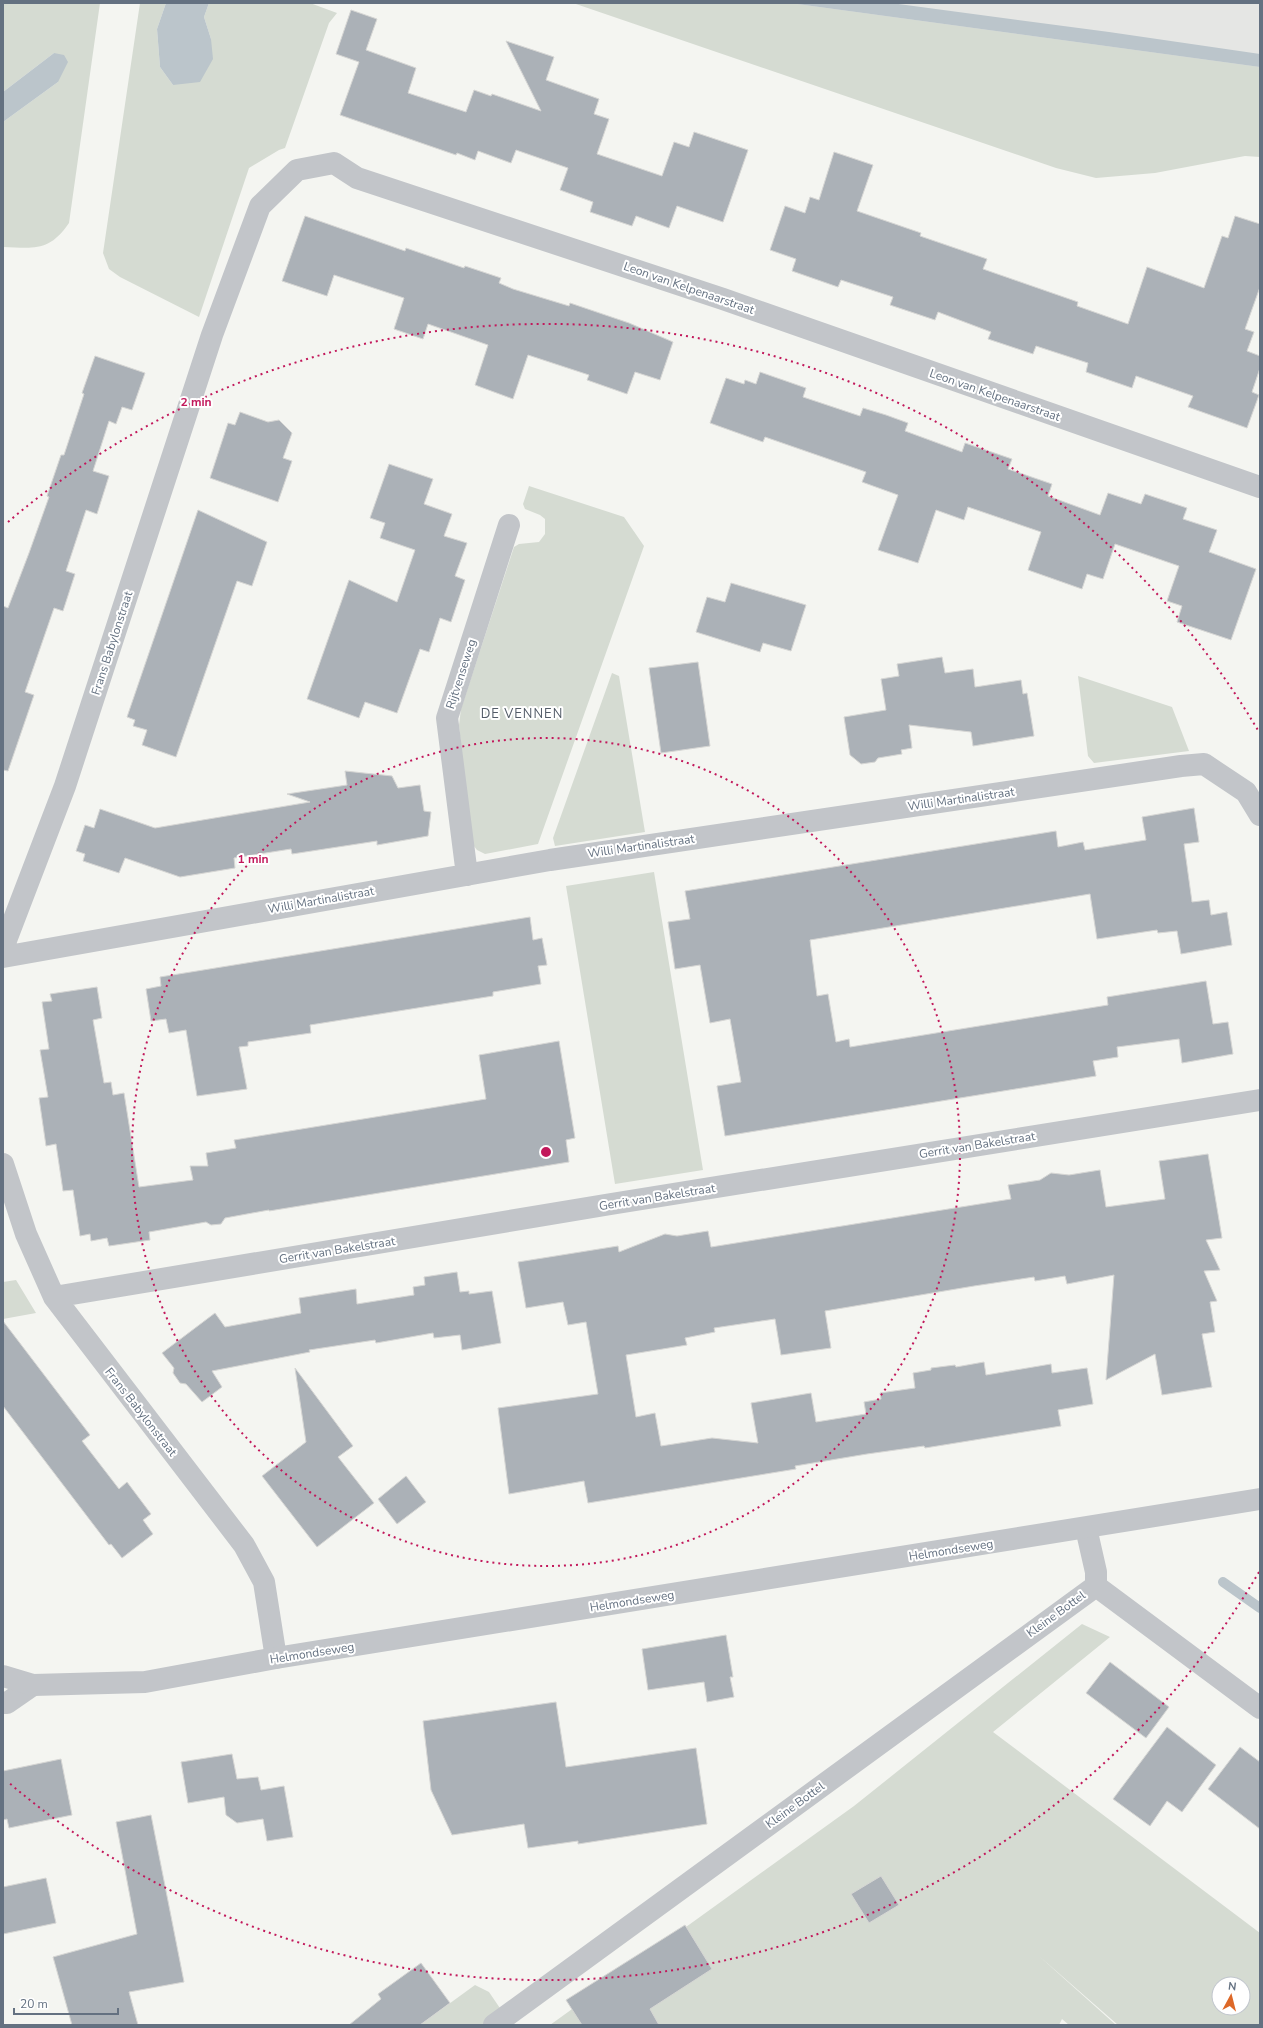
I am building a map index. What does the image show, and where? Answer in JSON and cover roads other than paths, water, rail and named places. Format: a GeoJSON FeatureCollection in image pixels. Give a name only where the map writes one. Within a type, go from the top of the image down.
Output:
{"type":"FeatureCollection","features":[{"type":"Feature","properties":{"kind":"street","name":"Leon van Kelpenaarstraat"},"geometry":{"type":"LineString","coordinates":[[212,335],[260,206],[297,170],[334,163],[358,178],[722,299],[1260,487]]}},
{"type":"Feature","properties":{"kind":"street","name":"Frans Babylonstraat"},"geometry":{"type":"LineString","coordinates":[[3,948],[65,786],[212,335]]}},
{"type":"Feature","properties":{"kind":"street","name":"Rijtvenseweg"},"geometry":{"type":"LineString","coordinates":[[467,875],[447,718],[509,525]]}},
{"type":"Feature","properties":{"kind":"street","name":"Willi Martinalistraat"},"geometry":{"type":"LineString","coordinates":[[3,957],[550,860],[1204,764],[1246,792],[1260,815]]}},
{"type":"Feature","properties":{"kind":"street","name":"Gerrit van Bakelstraat"},"geometry":{"type":"LineString","coordinates":[[54,1297],[611,1204],[1260,1100]]}},
{"type":"Feature","properties":{"kind":"street","name":"Frans Babylonstraat"},"geometry":{"type":"LineString","coordinates":[[3,1164],[26,1234],[54,1297],[244,1545],[264,1582],[276,1658]]}},
{"type":"Feature","properties":{"kind":"street","name":"Helmondseweg"},"geometry":{"type":"LineString","coordinates":[[3,1676],[33,1685],[145,1682],[276,1658],[1260,1499]]}},
{"type":"Feature","properties":{"kind":"street","name":"Kleine Bottel"},"geometry":{"type":"LineString","coordinates":[[1086,1528],[1096,1572],[1096,1586]]}},
{"type":"Feature","properties":{"kind":"street","name":"Kleine Bottel"},"geometry":{"type":"LineString","coordinates":[[1096,1586],[1260,1708]]}},
{"type":"Feature","properties":{"kind":"street","name":"Kleine Bottel"},"geometry":{"type":"LineString","coordinates":[[494,2025],[1096,1586]]}},
{"type":"Feature","properties":{"kind":"street"},"geometry":{"type":"LineString","coordinates":[[3,1703],[7,1703],[33,1685]]}},
{"type":"Feature","properties":{"kind":"waterway"},"geometry":{"type":"LineString","coordinates":[[1223,1582],[1260,1608]]}},
{"type":"Feature","properties":{"kind":"district","name":"DE VENNEN"},"geometry":{"type":"Point","coordinates":[522,714]}}]}
